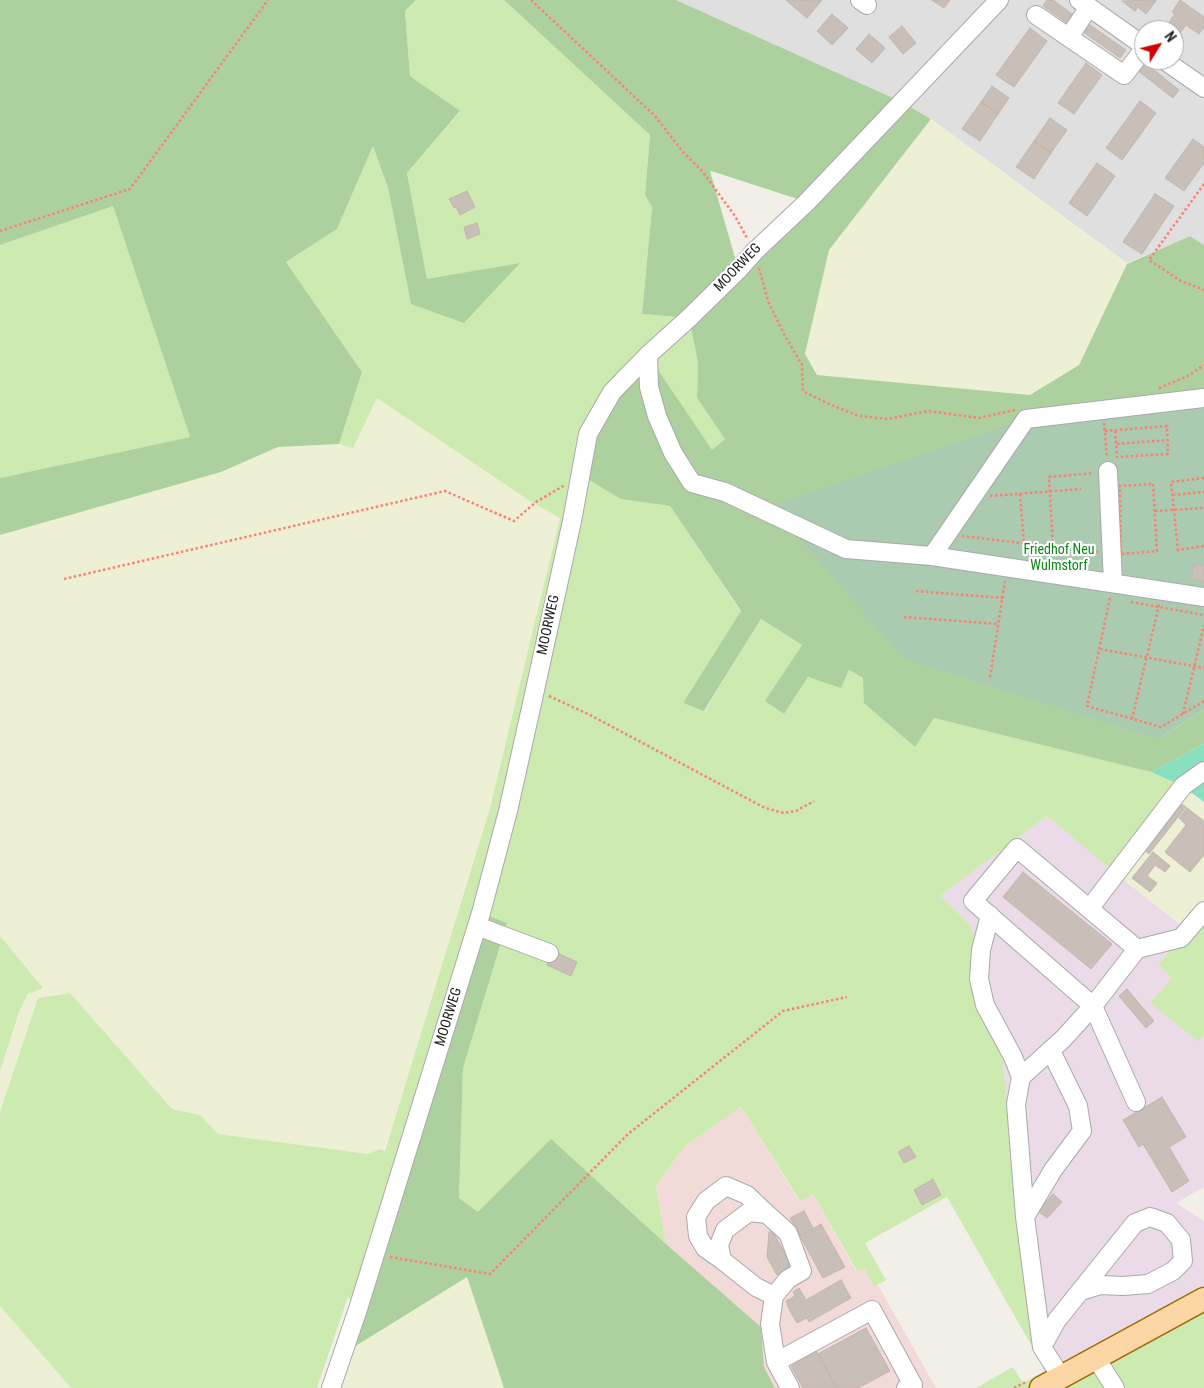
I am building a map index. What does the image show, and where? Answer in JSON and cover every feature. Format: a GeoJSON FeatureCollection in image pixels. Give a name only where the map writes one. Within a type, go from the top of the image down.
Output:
{"type":"FeatureCollection","features":[{"type":"Feature","properties":{"kind":"main road"},"geometry":{"type":"LineString","coordinates":[[1036,1383],[1062,1377],[1204,1299]]}},
{"type":"Feature","properties":{"kind":"street","name":"MOORWEG"},"geometry":{"type":"LineString","coordinates":[[331,1388],[358,1309],[478,926],[508,811],[581,475],[588,434],[612,392],[807,202],[999,0]]}},
{"type":"Feature","properties":{"kind":"street"},"geometry":{"type":"LineString","coordinates":[[1069,37],[1084,3],[1134,40]]}},
{"type":"Feature","properties":{"kind":"street"},"geometry":{"type":"LineString","coordinates":[[1036,15],[1124,75],[1134,62]]}},
{"type":"Feature","properties":{"kind":"street"},"geometry":{"type":"LineString","coordinates":[[1178,70],[1204,88]]}},
{"type":"Feature","properties":{"kind":"street"},"geometry":{"type":"LineString","coordinates":[[648,355],[649,387],[657,416],[673,453],[692,483],[725,492],[846,549],[932,556],[1113,583],[1160,599],[1204,597]]}},
{"type":"Feature","properties":{"kind":"street"},"geometry":{"type":"LineString","coordinates":[[932,556],[1026,419],[1204,398]]}},
{"type":"Feature","properties":{"kind":"street"},"geometry":{"type":"LineString","coordinates":[[1108,472],[1113,583]]}},
{"type":"Feature","properties":{"kind":"street"},"geometry":{"type":"LineString","coordinates":[[1089,909],[1183,786],[1204,771]]}},
{"type":"Feature","properties":{"kind":"street"},"geometry":{"type":"LineString","coordinates":[[1136,1102],[1092,1006],[973,900],[1016,848],[1137,950]]}},
{"type":"Feature","properties":{"kind":"street"},"geometry":{"type":"LineString","coordinates":[[1021,1077],[1063,1040],[1137,950],[1181,938],[1204,911]]}},
{"type":"Feature","properties":{"kind":"street"},"geometry":{"type":"LineString","coordinates":[[990,915],[981,950],[980,979],[985,1005],[1013,1057],[1021,1077],[1016,1104],[1025,1217],[1042,1347],[1062,1377]]}},
{"type":"Feature","properties":{"kind":"street"},"geometry":{"type":"LineString","coordinates":[[478,926],[549,953]]}},
{"type":"Feature","properties":{"kind":"street"},"geometry":{"type":"LineString","coordinates":[[1025,1217],[1053,1170],[1082,1131],[1078,1106],[1051,1051]]}},
{"type":"Feature","properties":{"kind":"street"},"geometry":{"type":"LineString","coordinates":[[774,1296],[756,1287],[705,1248],[698,1236],[696,1217],[706,1201],[726,1186],[747,1195],[788,1233],[802,1271],[788,1279],[774,1296],[770,1324],[776,1362],[790,1388]]}},
{"type":"Feature","properties":{"kind":"street"},"geometry":{"type":"LineString","coordinates":[[722,1260],[719,1245],[725,1230],[749,1212],[766,1214]]}},
{"type":"Feature","properties":{"kind":"street"},"geometry":{"type":"LineString","coordinates":[[1042,1347],[1057,1320],[1080,1291],[1135,1224],[1150,1217],[1167,1223],[1181,1240],[1182,1261],[1174,1271],[1148,1284],[1101,1285],[1080,1291]]}},
{"type":"Feature","properties":{"kind":"street"},"geometry":{"type":"LineString","coordinates":[[776,1362],[872,1310],[912,1385],[906,1388]]}},
{"type":"Feature","properties":{"kind":"street"},"geometry":{"type":"LineString","coordinates":[[1096,1358],[1115,1388]]}},
{"type":"Feature","properties":{"kind":"path"},"geometry":{"type":"LineString","coordinates":[[0,232],[130,189],[268,0]]}},
{"type":"Feature","properties":{"kind":"path"},"geometry":{"type":"LineString","coordinates":[[531,0],[655,116],[683,152],[702,171],[735,216],[755,251],[768,301],[802,365],[803,391],[859,416],[888,419],[928,411],[979,418],[1017,409]]}},
{"type":"Feature","properties":{"kind":"path"},"geometry":{"type":"LineString","coordinates":[[1204,184],[1149,260],[1181,281],[1204,290]]}},
{"type":"Feature","properties":{"kind":"path"},"geometry":{"type":"LineString","coordinates":[[1155,389],[1188,376],[1204,366]]}},
{"type":"Feature","properties":{"kind":"path"},"geometry":{"type":"LineString","coordinates":[[1053,547],[1049,477],[1108,472],[1104,418]]}},
{"type":"Feature","properties":{"kind":"path"},"geometry":{"type":"LineString","coordinates":[[1105,431],[1115,430],[1167,426],[1168,454],[1117,457],[1115,430]]}},
{"type":"Feature","properties":{"kind":"path"},"geometry":{"type":"LineString","coordinates":[[1116,444],[1168,440]]}},
{"type":"Feature","properties":{"kind":"path"},"geometry":{"type":"LineString","coordinates":[[64,578],[445,491],[514,521],[536,502],[581,475]]}},
{"type":"Feature","properties":{"kind":"path"},"geometry":{"type":"LineString","coordinates":[[1204,478],[1172,482],[1178,550],[1204,546]]}},
{"type":"Feature","properties":{"kind":"path"},"geometry":{"type":"LineString","coordinates":[[1153,484],[1155,511],[1156,551],[1121,554],[1120,486],[1153,484]]}},
{"type":"Feature","properties":{"kind":"path"},"geometry":{"type":"LineString","coordinates":[[972,498],[1081,489]]}},
{"type":"Feature","properties":{"kind":"path"},"geometry":{"type":"LineString","coordinates":[[1173,496],[1204,492]]}},
{"type":"Feature","properties":{"kind":"path"},"geometry":{"type":"LineString","coordinates":[[1020,494],[1026,570]]}},
{"type":"Feature","properties":{"kind":"path"},"geometry":{"type":"LineString","coordinates":[[1155,511],[1204,508]]}},
{"type":"Feature","properties":{"kind":"path"},"geometry":{"type":"LineString","coordinates":[[947,534],[1112,554]]}},
{"type":"Feature","properties":{"kind":"path"},"geometry":{"type":"LineString","coordinates":[[990,677],[1008,567]]}},
{"type":"Feature","properties":{"kind":"path"},"geometry":{"type":"LineString","coordinates":[[1113,583],[1086,706],[1161,727],[1204,701]]}},
{"type":"Feature","properties":{"kind":"path"},"geometry":{"type":"LineString","coordinates":[[916,591],[1003,598]]}},
{"type":"Feature","properties":{"kind":"path"},"geometry":{"type":"LineString","coordinates":[[1129,602],[1160,599],[1204,615]]}},
{"type":"Feature","properties":{"kind":"path"},"geometry":{"type":"LineString","coordinates":[[1132,719],[1160,599]]}},
{"type":"Feature","properties":{"kind":"path"},"geometry":{"type":"LineString","coordinates":[[904,617],[998,624]]}},
{"type":"Feature","properties":{"kind":"path"},"geometry":{"type":"LineString","coordinates":[[1183,714],[1204,625]]}},
{"type":"Feature","properties":{"kind":"path"},"geometry":{"type":"LineString","coordinates":[[1099,648],[1204,668]]}},
{"type":"Feature","properties":{"kind":"path"},"geometry":{"type":"LineString","coordinates":[[535,690],[590,715],[764,808],[784,813],[796,810],[814,801]]}},
{"type":"Feature","properties":{"kind":"path"},"geometry":{"type":"LineString","coordinates":[[375,1255],[490,1274],[628,1134],[784,1011],[847,997]]}},
{"type":"Feature","properties":{"kind":"path"},"geometry":{"type":"LineString","coordinates":[[1014,1388],[1036,1383]]}},
{"type":"Feature","properties":{"kind":"shaded area"},"geometry":{"type":"Polygon","coordinates":[[[676,0],[1204,0],[1204,245],[1190,236],[1127,263],[931,119],[902,102],[676,0]]]}},
{"type":"Feature","properties":{"kind":"shaded area"},"geometry":{"type":"Polygon","coordinates":[[[1047,816],[1188,931],[1158,965],[1173,978],[1198,1042],[1204,1034],[1204,1187],[1176,1203],[1204,1221],[1204,1298],[1051,1382],[1034,1350],[1002,1055],[976,1009],[971,980],[939,896],[1047,816]]]}},
{"type":"Feature","properties":{"kind":"shaded area"},"geometry":{"type":"Polygon","coordinates":[[[741,1107],[799,1201],[813,1194],[856,1271],[864,1268],[874,1287],[878,1285],[936,1388],[775,1388],[764,1367],[761,1327],[666,1244],[656,1185],[685,1146],[741,1107]]]}},
{"type":"Feature","properties":{"kind":"green space"},"geometry":{"type":"Polygon","coordinates":[[[0,0],[416,0],[405,11],[410,76],[460,111],[407,173],[427,279],[520,263],[464,323],[411,304],[388,188],[373,146],[337,229],[286,262],[362,372],[339,444],[278,447],[221,472],[0,535],[0,478],[190,437],[113,206],[0,245],[0,0]]]}},
{"type":"Feature","properties":{"kind":"green space"},"geometry":{"type":"Polygon","coordinates":[[[416,0],[504,0],[650,135],[645,195],[652,206],[642,314],[689,318],[698,363],[697,398],[725,439],[712,450],[621,499],[670,506],[741,612],[683,703],[705,711],[761,619],[802,645],[766,701],[784,714],[808,677],[841,687],[849,670],[863,678],[914,747],[933,718],[1151,772],[1183,786],[1116,874],[1047,816],[940,896],[970,925],[976,939],[971,980],[976,1009],[1002,1055],[1034,1350],[947,1197],[865,1243],[886,1280],[874,1287],[864,1268],[857,1271],[813,1194],[800,1201],[741,1107],[685,1146],[656,1185],[666,1244],[605,1188],[478,1212],[459,1198],[463,1068],[507,923],[481,913],[358,1309],[348,1297],[317,1388],[71,1388],[0,1306],[0,1112],[38,998],[70,993],[172,1109],[200,1115],[218,1134],[368,1154],[380,1149],[385,1151],[490,808],[560,518],[527,499],[377,398],[353,448],[339,444],[362,372],[286,262],[337,229],[373,146],[388,188],[411,304],[519,263],[427,280],[407,173],[460,112],[410,76],[405,11],[416,0]]]}},
{"type":"Feature","properties":{"kind":"green space"},"geometry":{"type":"Polygon","coordinates":[[[504,0],[676,0],[902,102],[931,119],[829,250],[805,354],[817,375],[1030,395],[1079,365],[1127,264],[1190,236],[1204,245],[1204,398],[1158,739],[1204,710],[1204,744],[1151,772],[934,718],[915,747],[864,703],[863,678],[849,670],[841,688],[808,677],[784,714],[765,701],[802,645],[761,619],[704,711],[683,703],[741,611],[670,506],[621,499],[581,475],[588,434],[648,355],[712,450],[725,439],[697,398],[698,363],[689,318],[642,314],[652,207],[645,195],[650,135],[504,0]],[[710,171],[738,268],[807,202],[710,171]]]}},
{"type":"Feature","properties":{"kind":"green space"},"geometry":{"type":"Polygon","coordinates":[[[931,119],[1127,264],[1079,365],[1030,395],[817,375],[805,354],[829,250],[931,119]]]}},
{"type":"Feature","properties":{"kind":"green space"},"geometry":{"type":"Polygon","coordinates":[[[113,205],[190,437],[0,478],[0,245],[113,205]]]}},
{"type":"Feature","properties":{"kind":"green space"},"geometry":{"type":"Polygon","coordinates":[[[376,397],[560,518],[548,561],[549,564],[490,808],[392,1129],[389,1131],[317,1388],[0,1388],[0,535],[221,472],[278,447],[339,444],[353,447],[376,397]]]}},
{"type":"Feature","properties":{"kind":"green space","name":"Friedhof Neu Wulmstorf"},"geometry":{"type":"Polygon","coordinates":[[[1204,398],[1204,710],[1158,739],[904,659],[771,506],[1026,419],[1204,398]]]}},
{"type":"Feature","properties":{"kind":"green space"},"geometry":{"type":"Polygon","coordinates":[[[1204,744],[1204,802],[1183,786],[1151,772],[1204,744]]]}},
{"type":"Feature","properties":{"kind":"green space"},"geometry":{"type":"Polygon","coordinates":[[[1183,786],[1204,802],[1204,911],[1188,931],[1116,874],[1183,786]]]}},
{"type":"Feature","properties":{"kind":"green space"},"geometry":{"type":"Polygon","coordinates":[[[1204,911],[1204,1034],[1199,1042],[1150,1003],[1172,978],[1158,965],[1204,911]]]}},
{"type":"Feature","properties":{"kind":"green space"},"geometry":{"type":"Polygon","coordinates":[[[481,913],[507,923],[463,1068],[459,1198],[478,1212],[551,1139],[666,1244],[761,1327],[764,1367],[775,1388],[504,1388],[467,1277],[354,1347],[358,1309],[481,913]]]}},
{"type":"Feature","properties":{"kind":"green space"},"geometry":{"type":"Polygon","coordinates":[[[0,936],[43,988],[28,994],[19,1012],[0,1071],[0,936]]]}},
{"type":"Feature","properties":{"kind":"green space"},"geometry":{"type":"Polygon","coordinates":[[[467,1277],[504,1388],[340,1388],[354,1347],[467,1277]]]}},
{"type":"Feature","properties":{"kind":"green space"},"geometry":{"type":"Polygon","coordinates":[[[1204,1298],[1204,1388],[976,1388],[1013,1367],[1023,1383],[1045,1371],[1051,1382],[1204,1298]]]}},
{"type":"Feature","properties":{"kind":"building"},"geometry":{"type":"Polygon","coordinates":[[[786,0],[822,0],[807,18],[786,0]]]}},
{"type":"Feature","properties":{"kind":"building"},"geometry":{"type":"Polygon","coordinates":[[[932,0],[950,0],[944,8],[932,0]]]}},
{"type":"Feature","properties":{"kind":"building"},"geometry":{"type":"Polygon","coordinates":[[[1047,0],[1053,0],[1076,17],[1070,25],[1043,6],[1047,0]]]}},
{"type":"Feature","properties":{"kind":"building"},"geometry":{"type":"Polygon","coordinates":[[[1155,0],[1146,14],[1138,7],[1135,11],[1122,1],[1155,0]]]}},
{"type":"Feature","properties":{"kind":"building"},"geometry":{"type":"Polygon","coordinates":[[[1180,0],[1204,17],[1204,27],[1199,34],[1186,25],[1184,28],[1184,20],[1171,20],[1175,14],[1172,12],[1180,0]]]}},
{"type":"Feature","properties":{"kind":"building"},"geometry":{"type":"Polygon","coordinates":[[[832,14],[848,28],[832,45],[817,31],[832,14]]]}},
{"type":"Feature","properties":{"kind":"building"},"geometry":{"type":"Polygon","coordinates":[[[1084,21],[1126,50],[1120,58],[1079,29],[1084,21]]]}},
{"type":"Feature","properties":{"kind":"building"},"geometry":{"type":"Polygon","coordinates":[[[902,26],[916,43],[903,54],[889,37],[902,26]]]}},
{"type":"Feature","properties":{"kind":"building"},"geometry":{"type":"Polygon","coordinates":[[[1030,28],[1047,41],[1014,87],[996,75],[1030,28]]]}},
{"type":"Feature","properties":{"kind":"building"},"geometry":{"type":"Polygon","coordinates":[[[869,34],[885,48],[872,63],[856,49],[869,34]]]}},
{"type":"Feature","properties":{"kind":"building"},"geometry":{"type":"Polygon","coordinates":[[[1086,63],[1102,75],[1074,114],[1058,103],[1086,63]]]}},
{"type":"Feature","properties":{"kind":"building"},"geometry":{"type":"Polygon","coordinates":[[[1137,70],[1154,70],[1179,90],[1173,98],[1137,70]]]}},
{"type":"Feature","properties":{"kind":"building"},"geometry":{"type":"Polygon","coordinates":[[[992,86],[1009,98],[998,114],[981,102],[992,86]]]}},
{"type":"Feature","properties":{"kind":"building"},"geometry":{"type":"Polygon","coordinates":[[[1140,101],[1156,113],[1122,160],[1106,148],[1140,101]]]}},
{"type":"Feature","properties":{"kind":"building"},"geometry":{"type":"Polygon","coordinates":[[[981,102],[998,114],[980,141],[962,129],[981,102]]]}},
{"type":"Feature","properties":{"kind":"building"},"geometry":{"type":"Polygon","coordinates":[[[1050,118],[1067,130],[1051,153],[1034,141],[1050,118]]]}},
{"type":"Feature","properties":{"kind":"building"},"geometry":{"type":"Polygon","coordinates":[[[1193,139],[1204,147],[1204,163],[1184,191],[1165,178],[1193,139]]]}},
{"type":"Feature","properties":{"kind":"building"},"geometry":{"type":"Polygon","coordinates":[[[1034,141],[1051,153],[1034,179],[1016,167],[1034,141]]]}},
{"type":"Feature","properties":{"kind":"building"},"geometry":{"type":"Polygon","coordinates":[[[1097,163],[1115,176],[1087,216],[1069,203],[1097,163]]]}},
{"type":"Feature","properties":{"kind":"building"},"geometry":{"type":"Polygon","coordinates":[[[467,191],[475,207],[460,215],[449,199],[467,191]]]}},
{"type":"Feature","properties":{"kind":"building"},"geometry":{"type":"Polygon","coordinates":[[[1155,194],[1174,206],[1142,254],[1123,242],[1155,194]]]}},
{"type":"Feature","properties":{"kind":"building"},"geometry":{"type":"Polygon","coordinates":[[[477,223],[480,234],[467,239],[464,227],[477,223]]]}},
{"type":"Feature","properties":{"kind":"building"},"geometry":{"type":"Polygon","coordinates":[[[1194,564],[1204,565],[1204,582],[1191,579],[1194,564]]]}},
{"type":"Feature","properties":{"kind":"building"},"geometry":{"type":"Polygon","coordinates":[[[1180,803],[1186,807],[1149,854],[1143,849],[1180,803]]]}},
{"type":"Feature","properties":{"kind":"building"},"geometry":{"type":"Polygon","coordinates":[[[1187,808],[1204,821],[1204,855],[1190,872],[1165,852],[1186,825],[1179,818],[1187,808]]]}},
{"type":"Feature","properties":{"kind":"building"},"geometry":{"type":"Polygon","coordinates":[[[1153,852],[1170,866],[1165,872],[1155,865],[1147,876],[1157,883],[1150,892],[1132,878],[1153,852]]]}},
{"type":"Feature","properties":{"kind":"building"},"geometry":{"type":"Polygon","coordinates":[[[1023,872],[1112,944],[1091,969],[1003,897],[1023,872]]]}},
{"type":"Feature","properties":{"kind":"building"},"geometry":{"type":"Polygon","coordinates":[[[553,951],[577,962],[571,976],[547,965],[553,951]]]}},
{"type":"Feature","properties":{"kind":"building"},"geometry":{"type":"Polygon","coordinates":[[[1127,989],[1154,1021],[1146,1028],[1119,996],[1127,989]]]}},
{"type":"Feature","properties":{"kind":"building"},"geometry":{"type":"Polygon","coordinates":[[[1162,1097],[1186,1137],[1169,1147],[1189,1181],[1172,1192],[1143,1144],[1139,1147],[1123,1120],[1162,1097]]]}},
{"type":"Feature","properties":{"kind":"building"},"geometry":{"type":"Polygon","coordinates":[[[909,1146],[916,1157],[904,1163],[898,1152],[909,1146]]]}},
{"type":"Feature","properties":{"kind":"building"},"geometry":{"type":"Polygon","coordinates":[[[933,1179],[941,1195],[922,1205],[914,1190],[933,1179]]]}},
{"type":"Feature","properties":{"kind":"building"},"geometry":{"type":"Polygon","coordinates":[[[1053,1194],[1062,1202],[1047,1218],[1038,1211],[1053,1194]]]}},
{"type":"Feature","properties":{"kind":"building"},"geometry":{"type":"Polygon","coordinates":[[[804,1211],[813,1228],[800,1236],[790,1218],[804,1211]]]}},
{"type":"Feature","properties":{"kind":"building"},"geometry":{"type":"Polygon","coordinates":[[[821,1224],[845,1267],[823,1278],[800,1236],[821,1224]]]}},
{"type":"Feature","properties":{"kind":"building"},"geometry":{"type":"Polygon","coordinates":[[[772,1230],[792,1267],[777,1275],[767,1257],[769,1232],[772,1230]]]}},
{"type":"Feature","properties":{"kind":"building"},"geometry":{"type":"Polygon","coordinates":[[[841,1280],[851,1298],[809,1322],[807,1318],[797,1323],[786,1301],[795,1296],[793,1292],[799,1288],[806,1300],[841,1280]]]}},
{"type":"Feature","properties":{"kind":"building"},"geometry":{"type":"Polygon","coordinates":[[[866,1328],[890,1371],[858,1388],[837,1388],[818,1354],[866,1328]]]}},
{"type":"Feature","properties":{"kind":"building"},"geometry":{"type":"Polygon","coordinates":[[[815,1349],[837,1388],[803,1388],[791,1366],[805,1358],[804,1356],[815,1349]]]}}]}
